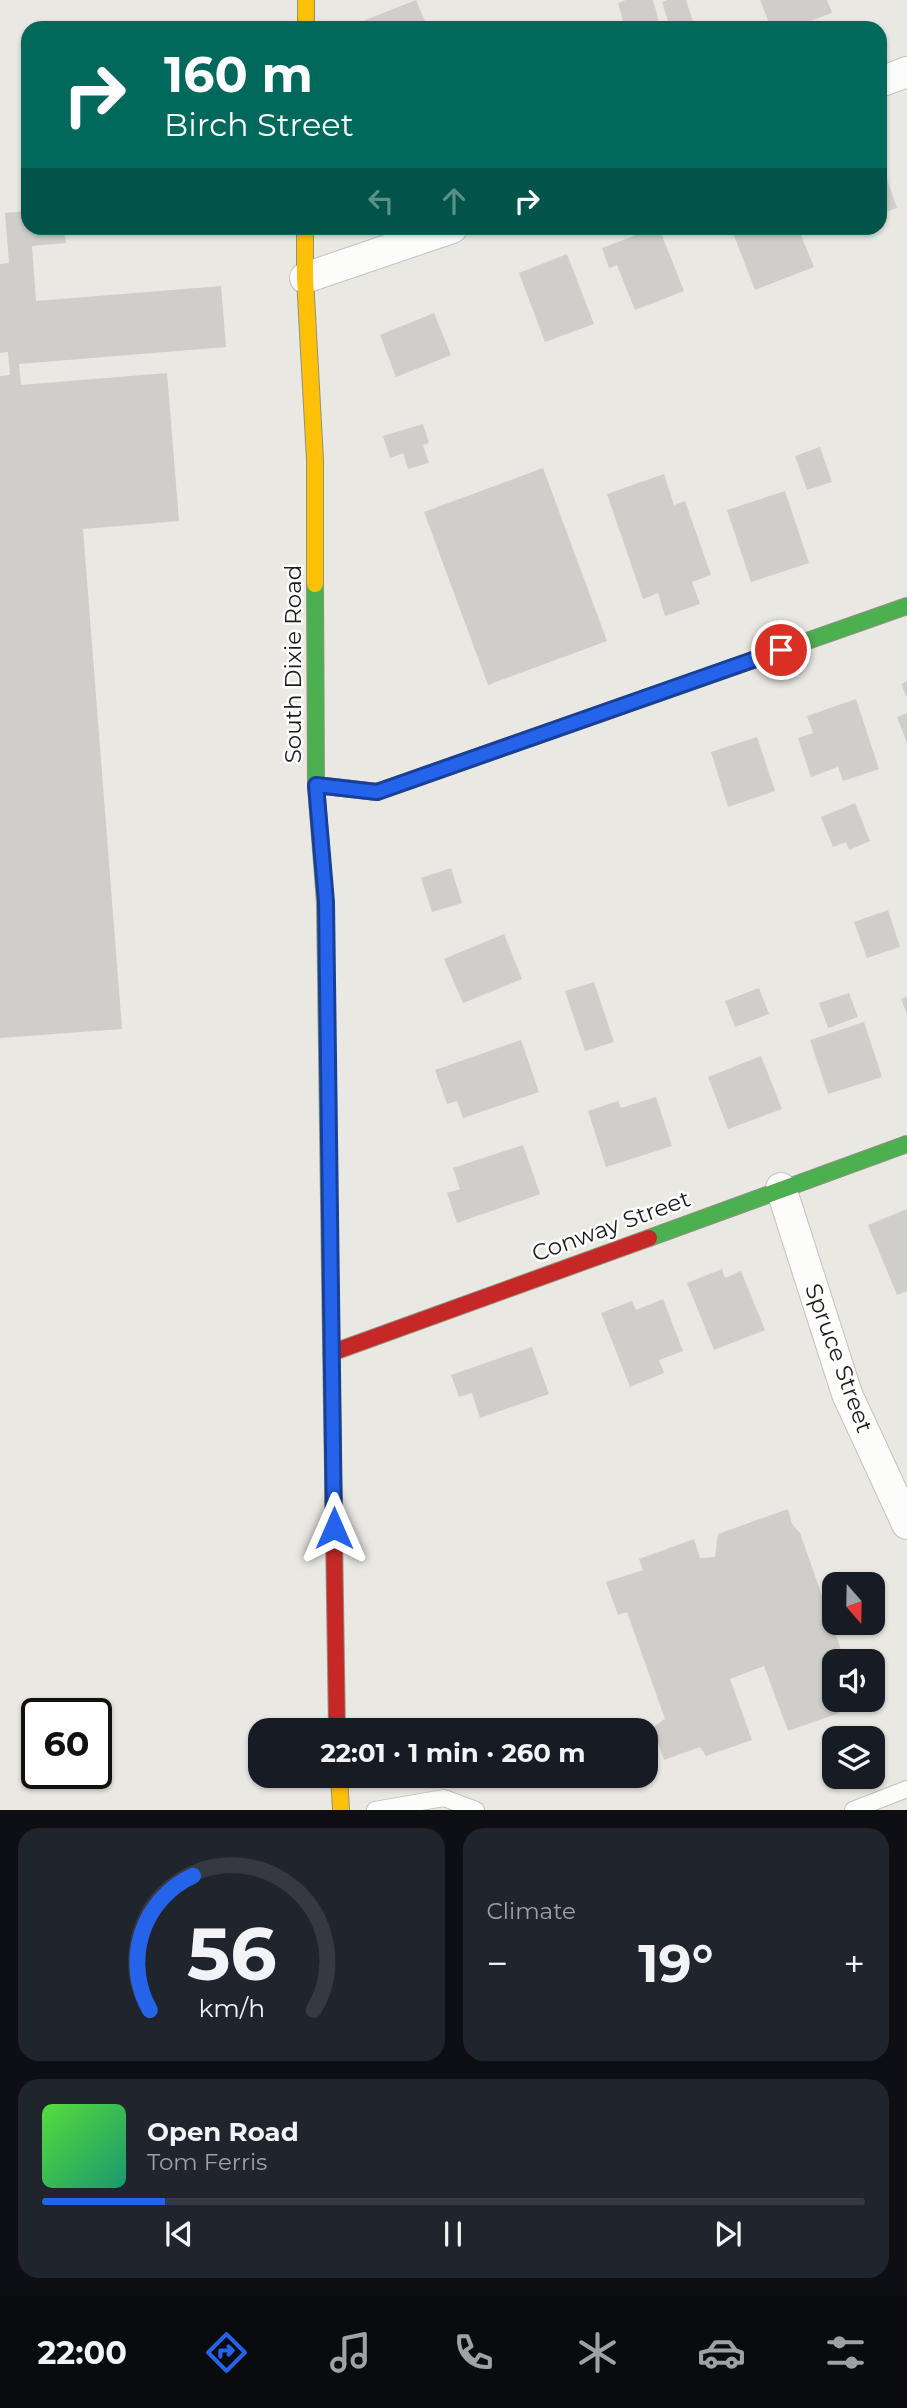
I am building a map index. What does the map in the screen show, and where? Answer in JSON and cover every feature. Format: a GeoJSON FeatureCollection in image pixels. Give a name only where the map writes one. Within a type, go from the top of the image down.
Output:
{"type":"FeatureCollection","features":[{"type":"Feature","properties":{"kind":"main road"},"geometry":{"type":"LineString","coordinates":[[306,0],[306,21]]}},
{"type":"Feature","properties":{"kind":"main road","name":"South Dixie Road"},"geometry":{"type":"LineString","coordinates":[[305,235],[304,278],[315,460],[316,785],[326,902],[337,1718]]}},
{"type":"Feature","properties":{"kind":"main road"},"geometry":{"type":"LineString","coordinates":[[316,785],[377,792],[907,606]]}},
{"type":"Feature","properties":{"kind":"main road","name":"Conway Street"},"geometry":{"type":"LineString","coordinates":[[331,1353],[907,1144]]}},
{"type":"Feature","properties":{"kind":"main road"},"geometry":{"type":"LineString","coordinates":[[340,1788],[341,1810]]}},
{"type":"Feature","properties":{"kind":"street"},"geometry":{"type":"LineString","coordinates":[[887,79],[907,72]]}},
{"type":"Feature","properties":{"kind":"street"},"geometry":{"type":"LineString","coordinates":[[304,278],[431,235]]}},
{"type":"Feature","properties":{"kind":"street","name":"Spruce Street"},"geometry":{"type":"LineString","coordinates":[[781,1188],[847,1394],[907,1524]]}},
{"type":"Feature","properties":{"kind":"lane"},"geometry":{"type":"LineString","coordinates":[[853,1810],[907,1789]]}},
{"type":"Feature","properties":{"kind":"lane"},"geometry":{"type":"LineString","coordinates":[[375,1810],[444,1798],[476,1810]]}},
{"type":"Feature","properties":{"kind":"building"},"geometry":{"type":"Polygon","coordinates":[[[416,0],[425,21],[363,21],[416,0]]]}},
{"type":"Feature","properties":{"kind":"building"},"geometry":{"type":"Polygon","coordinates":[[[626,0],[653,0],[659,21],[623,21],[618,3],[626,0]]]}},
{"type":"Feature","properties":{"kind":"building"},"geometry":{"type":"Polygon","coordinates":[[[686,0],[693,21],[668,21],[662,2],[686,0]]]}},
{"type":"Feature","properties":{"kind":"building"},"geometry":{"type":"Polygon","coordinates":[[[760,0],[827,0],[832,13],[810,21],[768,21],[760,0]]]}},
{"type":"Feature","properties":{"kind":"building"},"geometry":{"type":"Polygon","coordinates":[[[887,179],[897,208],[887,212],[887,179]]]}},
{"type":"Feature","properties":{"kind":"building"},"geometry":{"type":"Polygon","coordinates":[[[21,212],[21,235],[65,235],[66,243],[32,246],[36,301],[221,286],[226,347],[19,364],[21,385],[167,373],[179,521],[83,529],[122,1029],[0,1038],[0,376],[10,375],[8,352],[0,353],[0,264],[9,263],[5,213],[21,212]]]}},
{"type":"Feature","properties":{"kind":"building"},"geometry":{"type":"Polygon","coordinates":[[[636,235],[662,235],[684,291],[635,310],[617,265],[609,268],[602,248],[636,235]]]}},
{"type":"Feature","properties":{"kind":"building"},"geometry":{"type":"Polygon","coordinates":[[[734,235],[801,235],[814,267],[755,290],[734,235]]]}},
{"type":"Feature","properties":{"kind":"building"},"geometry":{"type":"Polygon","coordinates":[[[567,254],[594,324],[545,342],[519,273],[567,254]]]}},
{"type":"Feature","properties":{"kind":"building"},"geometry":{"type":"Polygon","coordinates":[[[434,313],[451,355],[396,377],[380,335],[434,313]]]}},
{"type":"Feature","properties":{"kind":"building"},"geometry":{"type":"Polygon","coordinates":[[[423,424],[429,443],[423,445],[429,463],[408,469],[403,453],[390,458],[383,436],[423,424]]]}},
{"type":"Feature","properties":{"kind":"building"},"geometry":{"type":"Polygon","coordinates":[[[820,447],[832,482],[807,490],[795,456],[820,447]]]}},
{"type":"Feature","properties":{"kind":"building"},"geometry":{"type":"Polygon","coordinates":[[[543,468],[607,641],[488,685],[424,512],[543,468]]]}},
{"type":"Feature","properties":{"kind":"building"},"geometry":{"type":"Polygon","coordinates":[[[664,474],[674,505],[685,501],[711,575],[692,582],[700,604],[665,616],[658,593],[643,599],[607,494],[664,474]]]}},
{"type":"Feature","properties":{"kind":"building"},"geometry":{"type":"Polygon","coordinates":[[[785,491],[809,563],[751,582],[727,510],[785,491]]]}},
{"type":"Feature","properties":{"kind":"building"},"geometry":{"type":"Polygon","coordinates":[[[907,681],[907,698],[901,684],[907,681]]]}},
{"type":"Feature","properties":{"kind":"building"},"geometry":{"type":"Polygon","coordinates":[[[856,699],[879,769],[843,781],[838,767],[811,777],[798,738],[813,733],[807,716],[856,699]]]}},
{"type":"Feature","properties":{"kind":"building"},"geometry":{"type":"Polygon","coordinates":[[[907,713],[907,743],[897,717],[907,713]]]}},
{"type":"Feature","properties":{"kind":"building"},"geometry":{"type":"Polygon","coordinates":[[[757,737],[775,791],[728,807],[711,752],[757,737]]]}},
{"type":"Feature","properties":{"kind":"building"},"geometry":{"type":"Polygon","coordinates":[[[855,803],[870,841],[849,850],[846,842],[833,847],[821,817],[855,803]]]}},
{"type":"Feature","properties":{"kind":"building"},"geometry":{"type":"Polygon","coordinates":[[[451,868],[462,903],[432,912],[421,878],[451,868]]]}},
{"type":"Feature","properties":{"kind":"building"},"geometry":{"type":"Polygon","coordinates":[[[888,910],[900,947],[867,958],[854,922],[888,910]]]}},
{"type":"Feature","properties":{"kind":"building"},"geometry":{"type":"Polygon","coordinates":[[[504,934],[522,979],[463,1003],[444,959],[504,934]]]}},
{"type":"Feature","properties":{"kind":"building"},"geometry":{"type":"Polygon","coordinates":[[[594,982],[614,1042],[585,1051],[565,991],[594,982]]]}},
{"type":"Feature","properties":{"kind":"building"},"geometry":{"type":"Polygon","coordinates":[[[759,988],[769,1014],[735,1027],[725,1001],[759,988]]]}},
{"type":"Feature","properties":{"kind":"building"},"geometry":{"type":"Polygon","coordinates":[[[849,993],[858,1017],[828,1028],[819,1003],[849,993]]]}},
{"type":"Feature","properties":{"kind":"building"},"geometry":{"type":"Polygon","coordinates":[[[907,996],[907,1014],[901,999],[907,996]]]}},
{"type":"Feature","properties":{"kind":"building"},"geometry":{"type":"Polygon","coordinates":[[[864,1022],[882,1077],[828,1094],[810,1040],[864,1022]]]}},
{"type":"Feature","properties":{"kind":"building"},"geometry":{"type":"Polygon","coordinates":[[[521,1040],[539,1092],[463,1118],[457,1101],[447,1104],[435,1070],[521,1040]]]}},
{"type":"Feature","properties":{"kind":"building"},"geometry":{"type":"Polygon","coordinates":[[[761,1056],[782,1109],[728,1129],[708,1077],[761,1056]]]}},
{"type":"Feature","properties":{"kind":"building"},"geometry":{"type":"Polygon","coordinates":[[[656,1097],[672,1146],[606,1167],[588,1111],[618,1101],[621,1108],[656,1097]]]}},
{"type":"Feature","properties":{"kind":"building"},"geometry":{"type":"Polygon","coordinates":[[[523,1145],[540,1194],[457,1223],[447,1193],[460,1189],[453,1168],[523,1145]]]}},
{"type":"Feature","properties":{"kind":"building"},"geometry":{"type":"Polygon","coordinates":[[[907,1209],[907,1291],[897,1295],[868,1225],[907,1209]]]}},
{"type":"Feature","properties":{"kind":"building"},"geometry":{"type":"Polygon","coordinates":[[[722,1269],[725,1278],[741,1271],[765,1330],[714,1350],[687,1283],[722,1269]]]}},
{"type":"Feature","properties":{"kind":"building"},"geometry":{"type":"Polygon","coordinates":[[[663,1299],[683,1351],[659,1360],[664,1373],[630,1387],[601,1313],[632,1301],[636,1310],[663,1299]]]}},
{"type":"Feature","properties":{"kind":"building"},"geometry":{"type":"Polygon","coordinates":[[[532,1347],[549,1394],[480,1418],[472,1393],[459,1397],[451,1375],[532,1347]]]}},
{"type":"Feature","properties":{"kind":"building"},"geometry":{"type":"Polygon","coordinates":[[[788,1509],[792,1524],[800,1533],[822,1596],[822,1635],[836,1635],[841,1649],[822,1649],[822,1712],[842,1712],[788,1731],[764,1666],[730,1679],[752,1740],[706,1756],[700,1747],[664,1760],[658,1742],[658,1724],[665,1719],[627,1612],[618,1615],[606,1582],[643,1570],[639,1559],[694,1539],[700,1558],[715,1557],[718,1534],[788,1509]]]}},
{"type":"Feature","properties":{"kind":"traffic: fast"},"geometry":{"type":"LineString","coordinates":[[315,584],[316,785],[325,902],[330,1274]]}},
{"type":"Feature","properties":{"kind":"traffic: fast"},"geometry":{"type":"LineString","coordinates":[[316,785],[377,792],[907,606]]}},
{"type":"Feature","properties":{"kind":"traffic: fast"},"geometry":{"type":"LineString","coordinates":[[649,1238],[907,1144]]}},
{"type":"Feature","properties":{"kind":"traffic: slow"},"geometry":{"type":"LineString","coordinates":[[306,0],[306,21]]}},
{"type":"Feature","properties":{"kind":"traffic: slow"},"geometry":{"type":"LineString","coordinates":[[305,235],[315,460],[315,584]]}},
{"type":"Feature","properties":{"kind":"traffic: slow"},"geometry":{"type":"LineString","coordinates":[[340,1788],[341,1810]]}},
{"type":"Feature","properties":{"kind":"traffic: jam"},"geometry":{"type":"LineString","coordinates":[[331,1353],[649,1238]]}},
{"type":"Feature","properties":{"kind":"traffic: jam"},"geometry":{"type":"LineString","coordinates":[[330,1274],[337,1718]]}},
{"type":"Feature","properties":{"kind":"route"},"geometry":{"type":"LineString","coordinates":[[334,1528],[326,902],[316,785],[377,792],[781,650]]}}]}
